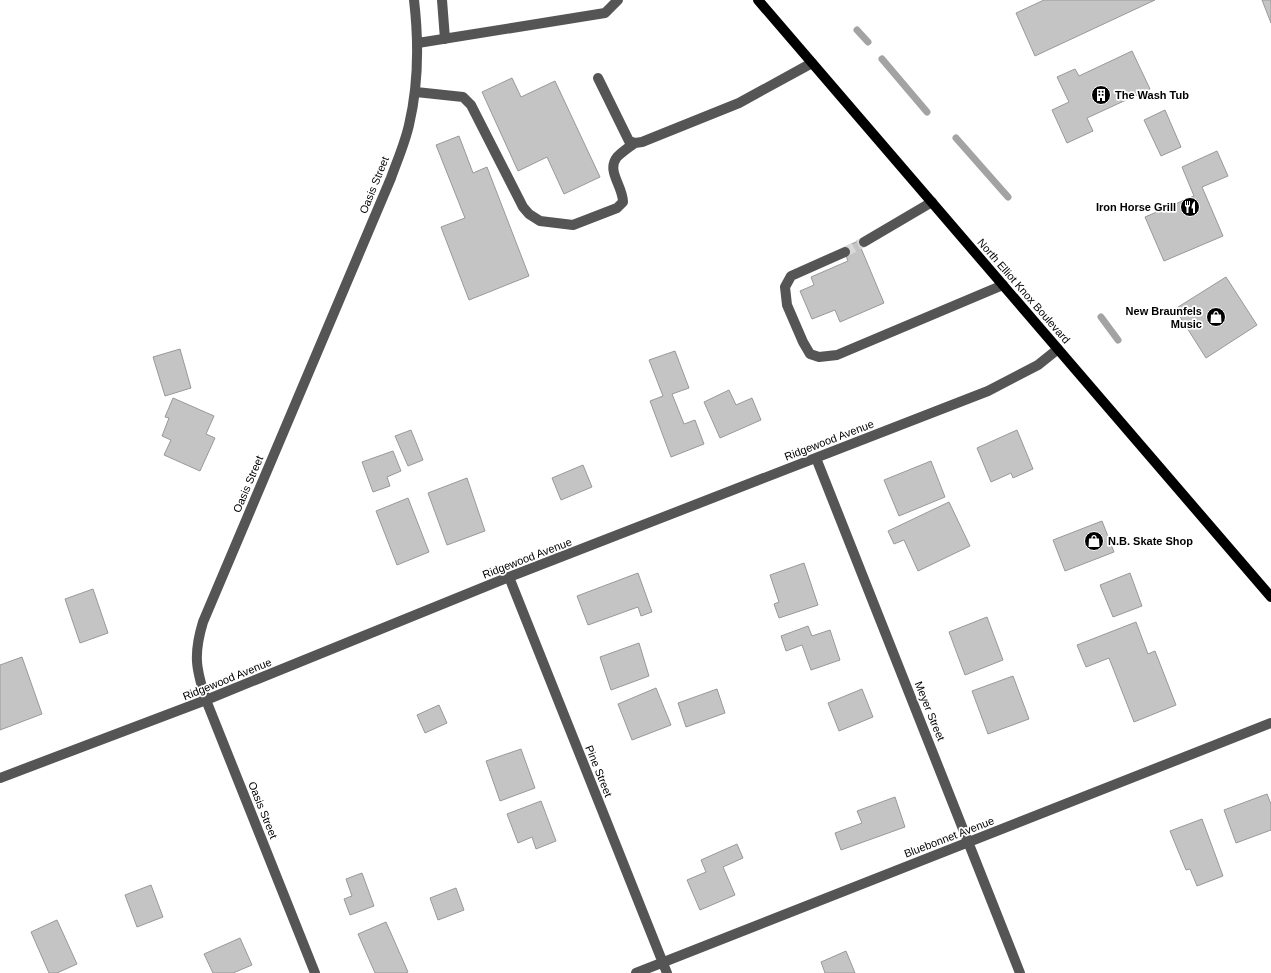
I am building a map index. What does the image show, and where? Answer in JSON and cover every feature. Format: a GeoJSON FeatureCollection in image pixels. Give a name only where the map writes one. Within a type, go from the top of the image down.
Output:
{"type":"FeatureCollection","features":[{"type":"Feature","properties":{"kind":"main road","name":"North Elliot Knox Boulevard"},"geometry":{"type":"LineString","coordinates":[[758,0],[1271,597]]}},
{"type":"Feature","properties":{"kind":"street","name":"Oasis Street"},"geometry":{"type":"LineString","coordinates":[[315,973],[206,700],[196,666],[197,642],[203,622],[390,178],[408,127],[416,92],[418,43],[414,0]]}},
{"type":"Feature","properties":{"kind":"street"},"geometry":{"type":"LineString","coordinates":[[442,0],[445,39]]}},
{"type":"Feature","properties":{"kind":"street"},"geometry":{"type":"LineString","coordinates":[[418,43],[604,13],[618,0]]}},
{"type":"Feature","properties":{"kind":"street"},"geometry":{"type":"LineString","coordinates":[[598,78],[629,141],[635,143],[642,142],[739,103],[812,63]]}},
{"type":"Feature","properties":{"kind":"street"},"geometry":{"type":"LineString","coordinates":[[416,92],[463,98],[471,105],[523,207],[529,214],[540,221],[573,225],[617,208],[623,202],[623,194],[613,170],[614,162],[618,156],[635,143]]}},
{"type":"Feature","properties":{"kind":"street"},"geometry":{"type":"LineString","coordinates":[[864,242],[932,202]]}},
{"type":"Feature","properties":{"kind":"street"},"geometry":{"type":"LineString","coordinates":[[845,252],[791,276],[785,287],[787,305],[803,342],[810,354],[819,357],[837,355],[1003,285]]}},
{"type":"Feature","properties":{"kind":"street","name":"Ridgewood Avenue"},"geometry":{"type":"LineString","coordinates":[[0,778],[206,700],[509,577],[988,391],[1038,365],[1058,349]]}},
{"type":"Feature","properties":{"kind":"street","name":"Meyer Street"},"geometry":{"type":"LineString","coordinates":[[816,458],[1020,973]]}},
{"type":"Feature","properties":{"kind":"street","name":"Pine Street"},"geometry":{"type":"LineString","coordinates":[[509,577],[667,973]]}},
{"type":"Feature","properties":{"kind":"street","name":"Bluebonnet Avenue"},"geometry":{"type":"LineString","coordinates":[[636,973],[1271,723]]}},
{"type":"Feature","properties":{"kind":"building"},"geometry":{"type":"Polygon","coordinates":[[[1044,0],[1155,0],[1035,56],[1016,13],[1044,0]]]}},
{"type":"Feature","properties":{"kind":"building"},"geometry":{"type":"Polygon","coordinates":[[[1262,0],[1271,0],[1271,23],[1262,0]]]}},
{"type":"Feature","properties":{"kind":"building","name":"The Wash Tub"},"geometry":{"type":"Polygon","coordinates":[[[1132,51],[1150,89],[1087,118],[1093,131],[1067,143],[1052,110],[1069,102],[1057,77],[1075,69],[1079,76],[1132,51]]]}},
{"type":"Feature","properties":{"kind":"building"},"geometry":{"type":"Polygon","coordinates":[[[512,78],[521,97],[555,81],[600,177],[564,194],[547,157],[518,171],[482,92],[512,78]]]}},
{"type":"Feature","properties":{"kind":"building"},"geometry":{"type":"Polygon","coordinates":[[[1165,110],[1181,147],[1161,156],[1144,120],[1165,110]]]}},
{"type":"Feature","properties":{"kind":"building"},"geometry":{"type":"Polygon","coordinates":[[[459,136],[473,173],[487,167],[529,276],[469,300],[441,227],[465,218],[436,145],[459,136]]]}},
{"type":"Feature","properties":{"kind":"building","name":"Iron Horse Grill"},"geometry":{"type":"Polygon","coordinates":[[[1217,151],[1228,176],[1202,187],[1223,236],[1164,261],[1145,217],[1194,196],[1182,167],[1217,151]]]}},
{"type":"Feature","properties":{"kind":"building"},"geometry":{"type":"Polygon","coordinates":[[[858,241],[884,303],[840,322],[835,310],[812,319],[800,291],[814,285],[811,277],[848,261],[843,248],[858,241]]]}},
{"type":"Feature","properties":{"kind":"building","name":"New Braunfels Music"},"geometry":{"type":"Polygon","coordinates":[[[1226,277],[1257,325],[1206,358],[1175,309],[1226,277]]]}},
{"type":"Feature","properties":{"kind":"building"},"geometry":{"type":"Polygon","coordinates":[[[180,349],[191,388],[165,396],[153,357],[180,349]]]}},
{"type":"Feature","properties":{"kind":"building"},"geometry":{"type":"Polygon","coordinates":[[[675,351],[689,388],[672,394],[684,424],[695,420],[704,444],[671,457],[650,401],[663,396],[649,360],[675,351]]]}},
{"type":"Feature","properties":{"kind":"building"},"geometry":{"type":"Polygon","coordinates":[[[729,390],[736,405],[752,398],[761,420],[720,438],[704,402],[729,390]]]}},
{"type":"Feature","properties":{"kind":"building"},"geometry":{"type":"Polygon","coordinates":[[[173,398],[214,416],[206,434],[215,438],[200,471],[164,455],[171,440],[162,436],[169,418],[165,417],[173,398]]]}},
{"type":"Feature","properties":{"kind":"building"},"geometry":{"type":"Polygon","coordinates":[[[411,430],[423,460],[408,466],[395,436],[411,430]]]}},
{"type":"Feature","properties":{"kind":"building"},"geometry":{"type":"Polygon","coordinates":[[[1017,430],[1033,469],[1013,478],[1011,473],[991,482],[977,448],[1017,430]]]}},
{"type":"Feature","properties":{"kind":"building"},"geometry":{"type":"Polygon","coordinates":[[[393,451],[401,471],[387,477],[390,486],[373,492],[362,462],[393,451]]]}},
{"type":"Feature","properties":{"kind":"building"},"geometry":{"type":"Polygon","coordinates":[[[931,461],[945,497],[899,516],[884,480],[931,461]]]}},
{"type":"Feature","properties":{"kind":"building"},"geometry":{"type":"Polygon","coordinates":[[[583,465],[592,487],[561,500],[552,478],[583,465]]]}},
{"type":"Feature","properties":{"kind":"building"},"geometry":{"type":"Polygon","coordinates":[[[467,478],[485,531],[447,545],[428,493],[467,478]]]}},
{"type":"Feature","properties":{"kind":"building"},"geometry":{"type":"Polygon","coordinates":[[[408,498],[429,552],[397,565],[376,511],[408,498]]]}},
{"type":"Feature","properties":{"kind":"building"},"geometry":{"type":"Polygon","coordinates":[[[949,502],[970,546],[918,571],[904,540],[894,544],[888,531],[949,502]]]}},
{"type":"Feature","properties":{"kind":"building"},"geometry":{"type":"Polygon","coordinates":[[[1102,521],[1114,552],[1065,571],[1053,540],[1102,521]]]}},
{"type":"Feature","properties":{"kind":"building"},"geometry":{"type":"Polygon","coordinates":[[[804,563],[818,605],[779,618],[774,604],[779,602],[770,575],[804,563]]]}},
{"type":"Feature","properties":{"kind":"building"},"geometry":{"type":"Polygon","coordinates":[[[638,573],[652,612],[641,616],[638,607],[588,625],[577,596],[638,573]]]}},
{"type":"Feature","properties":{"kind":"building"},"geometry":{"type":"Polygon","coordinates":[[[1130,573],[1142,606],[1113,617],[1100,585],[1130,573]]]}},
{"type":"Feature","properties":{"kind":"building"},"geometry":{"type":"Polygon","coordinates":[[[93,589],[108,633],[80,643],[65,599],[93,589]]]}},
{"type":"Feature","properties":{"kind":"building"},"geometry":{"type":"Polygon","coordinates":[[[987,617],[1003,660],[965,675],[949,632],[987,617]]]}},
{"type":"Feature","properties":{"kind":"building"},"geometry":{"type":"Polygon","coordinates":[[[1136,622],[1148,654],[1155,651],[1176,705],[1134,722],[1109,658],[1086,667],[1077,645],[1136,622]]]}},
{"type":"Feature","properties":{"kind":"building"},"geometry":{"type":"Polygon","coordinates":[[[808,626],[812,636],[830,630],[840,660],[811,670],[802,645],[786,651],[781,636],[808,626]]]}},
{"type":"Feature","properties":{"kind":"building"},"geometry":{"type":"Polygon","coordinates":[[[639,643],[649,676],[611,690],[600,657],[639,643]]]}},
{"type":"Feature","properties":{"kind":"building"},"geometry":{"type":"Polygon","coordinates":[[[22,657],[42,714],[0,730],[0,665],[22,657]]]}},
{"type":"Feature","properties":{"kind":"building"},"geometry":{"type":"Polygon","coordinates":[[[1013,676],[1029,719],[988,734],[972,691],[1013,676]]]}},
{"type":"Feature","properties":{"kind":"building"},"geometry":{"type":"Polygon","coordinates":[[[656,688],[671,725],[632,740],[618,704],[656,688]]]}},
{"type":"Feature","properties":{"kind":"building"},"geometry":{"type":"Polygon","coordinates":[[[717,689],[725,713],[686,727],[678,703],[717,689]]]}},
{"type":"Feature","properties":{"kind":"building"},"geometry":{"type":"Polygon","coordinates":[[[862,689],[873,717],[839,731],[828,703],[862,689]]]}},
{"type":"Feature","properties":{"kind":"building"},"geometry":{"type":"Polygon","coordinates":[[[439,705],[447,723],[425,733],[417,715],[439,705]]]}},
{"type":"Feature","properties":{"kind":"building"},"geometry":{"type":"Polygon","coordinates":[[[521,749],[535,788],[500,801],[486,761],[521,749]]]}},
{"type":"Feature","properties":{"kind":"building"},"geometry":{"type":"Polygon","coordinates":[[[1267,794],[1271,804],[1271,830],[1236,843],[1224,810],[1267,794]]]}},
{"type":"Feature","properties":{"kind":"building"},"geometry":{"type":"Polygon","coordinates":[[[895,797],[905,827],[841,850],[835,833],[862,823],[857,811],[895,797]]]}},
{"type":"Feature","properties":{"kind":"building"},"geometry":{"type":"Polygon","coordinates":[[[541,801],[556,841],[536,849],[532,837],[518,843],[507,814],[541,801]]]}},
{"type":"Feature","properties":{"kind":"building"},"geometry":{"type":"Polygon","coordinates":[[[1202,819],[1223,876],[1197,886],[1190,869],[1186,870],[1170,831],[1202,819]]]}},
{"type":"Feature","properties":{"kind":"building"},"geometry":{"type":"Polygon","coordinates":[[[737,844],[743,858],[723,867],[735,895],[700,910],[687,880],[706,872],[701,860],[737,844]]]}},
{"type":"Feature","properties":{"kind":"building"},"geometry":{"type":"Polygon","coordinates":[[[362,873],[374,906],[350,915],[344,899],[352,896],[346,879],[362,873]]]}},
{"type":"Feature","properties":{"kind":"building"},"geometry":{"type":"Polygon","coordinates":[[[151,885],[163,917],[137,927],[125,895],[151,885]]]}},
{"type":"Feature","properties":{"kind":"building"},"geometry":{"type":"Polygon","coordinates":[[[456,888],[464,910],[438,920],[430,898],[456,888]]]}},
{"type":"Feature","properties":{"kind":"building"},"geometry":{"type":"Polygon","coordinates":[[[57,920],[77,964],[57,973],[49,973],[31,932],[57,920]]]}},
{"type":"Feature","properties":{"kind":"building"},"geometry":{"type":"Polygon","coordinates":[[[386,922],[408,972],[375,973],[358,934],[386,922]]]}},
{"type":"Feature","properties":{"kind":"building"},"geometry":{"type":"Polygon","coordinates":[[[240,938],[252,965],[233,973],[213,973],[204,954],[240,938]]]}},
{"type":"Feature","properties":{"kind":"building"},"geometry":{"type":"Polygon","coordinates":[[[846,951],[855,973],[825,973],[821,962],[846,951]]]}},
{"type":"Feature","properties":{"kind":"waterway"},"geometry":{"type":"LineString","coordinates":[[857,30],[868,42]]}},
{"type":"Feature","properties":{"kind":"waterway"},"geometry":{"type":"LineString","coordinates":[[882,59],[927,112]]}},
{"type":"Feature","properties":{"kind":"waterway"},"geometry":{"type":"LineString","coordinates":[[956,138],[1008,197]]}},
{"type":"Feature","properties":{"kind":"waterway"},"geometry":{"type":"LineString","coordinates":[[1101,317],[1118,340]]}},
{"type":"Feature","properties":{"kind":"tunnel"},"geometry":{"type":"LineString","coordinates":[[845,252],[864,242]]}},
{"type":"Feature","properties":{"kind":"place","name":"The Wash Tub"},"geometry":{"type":"Point","coordinates":[1101,95]}},
{"type":"Feature","properties":{"kind":"place","name":"Iron Horse Grill"},"geometry":{"type":"Point","coordinates":[1190,207]}},
{"type":"Feature","properties":{"kind":"place","name":"New Braunfels Music"},"geometry":{"type":"Point","coordinates":[1216,317]}},
{"type":"Feature","properties":{"kind":"place","name":"N.B. Skate Shop"},"geometry":{"type":"Point","coordinates":[1094,541]}}]}
